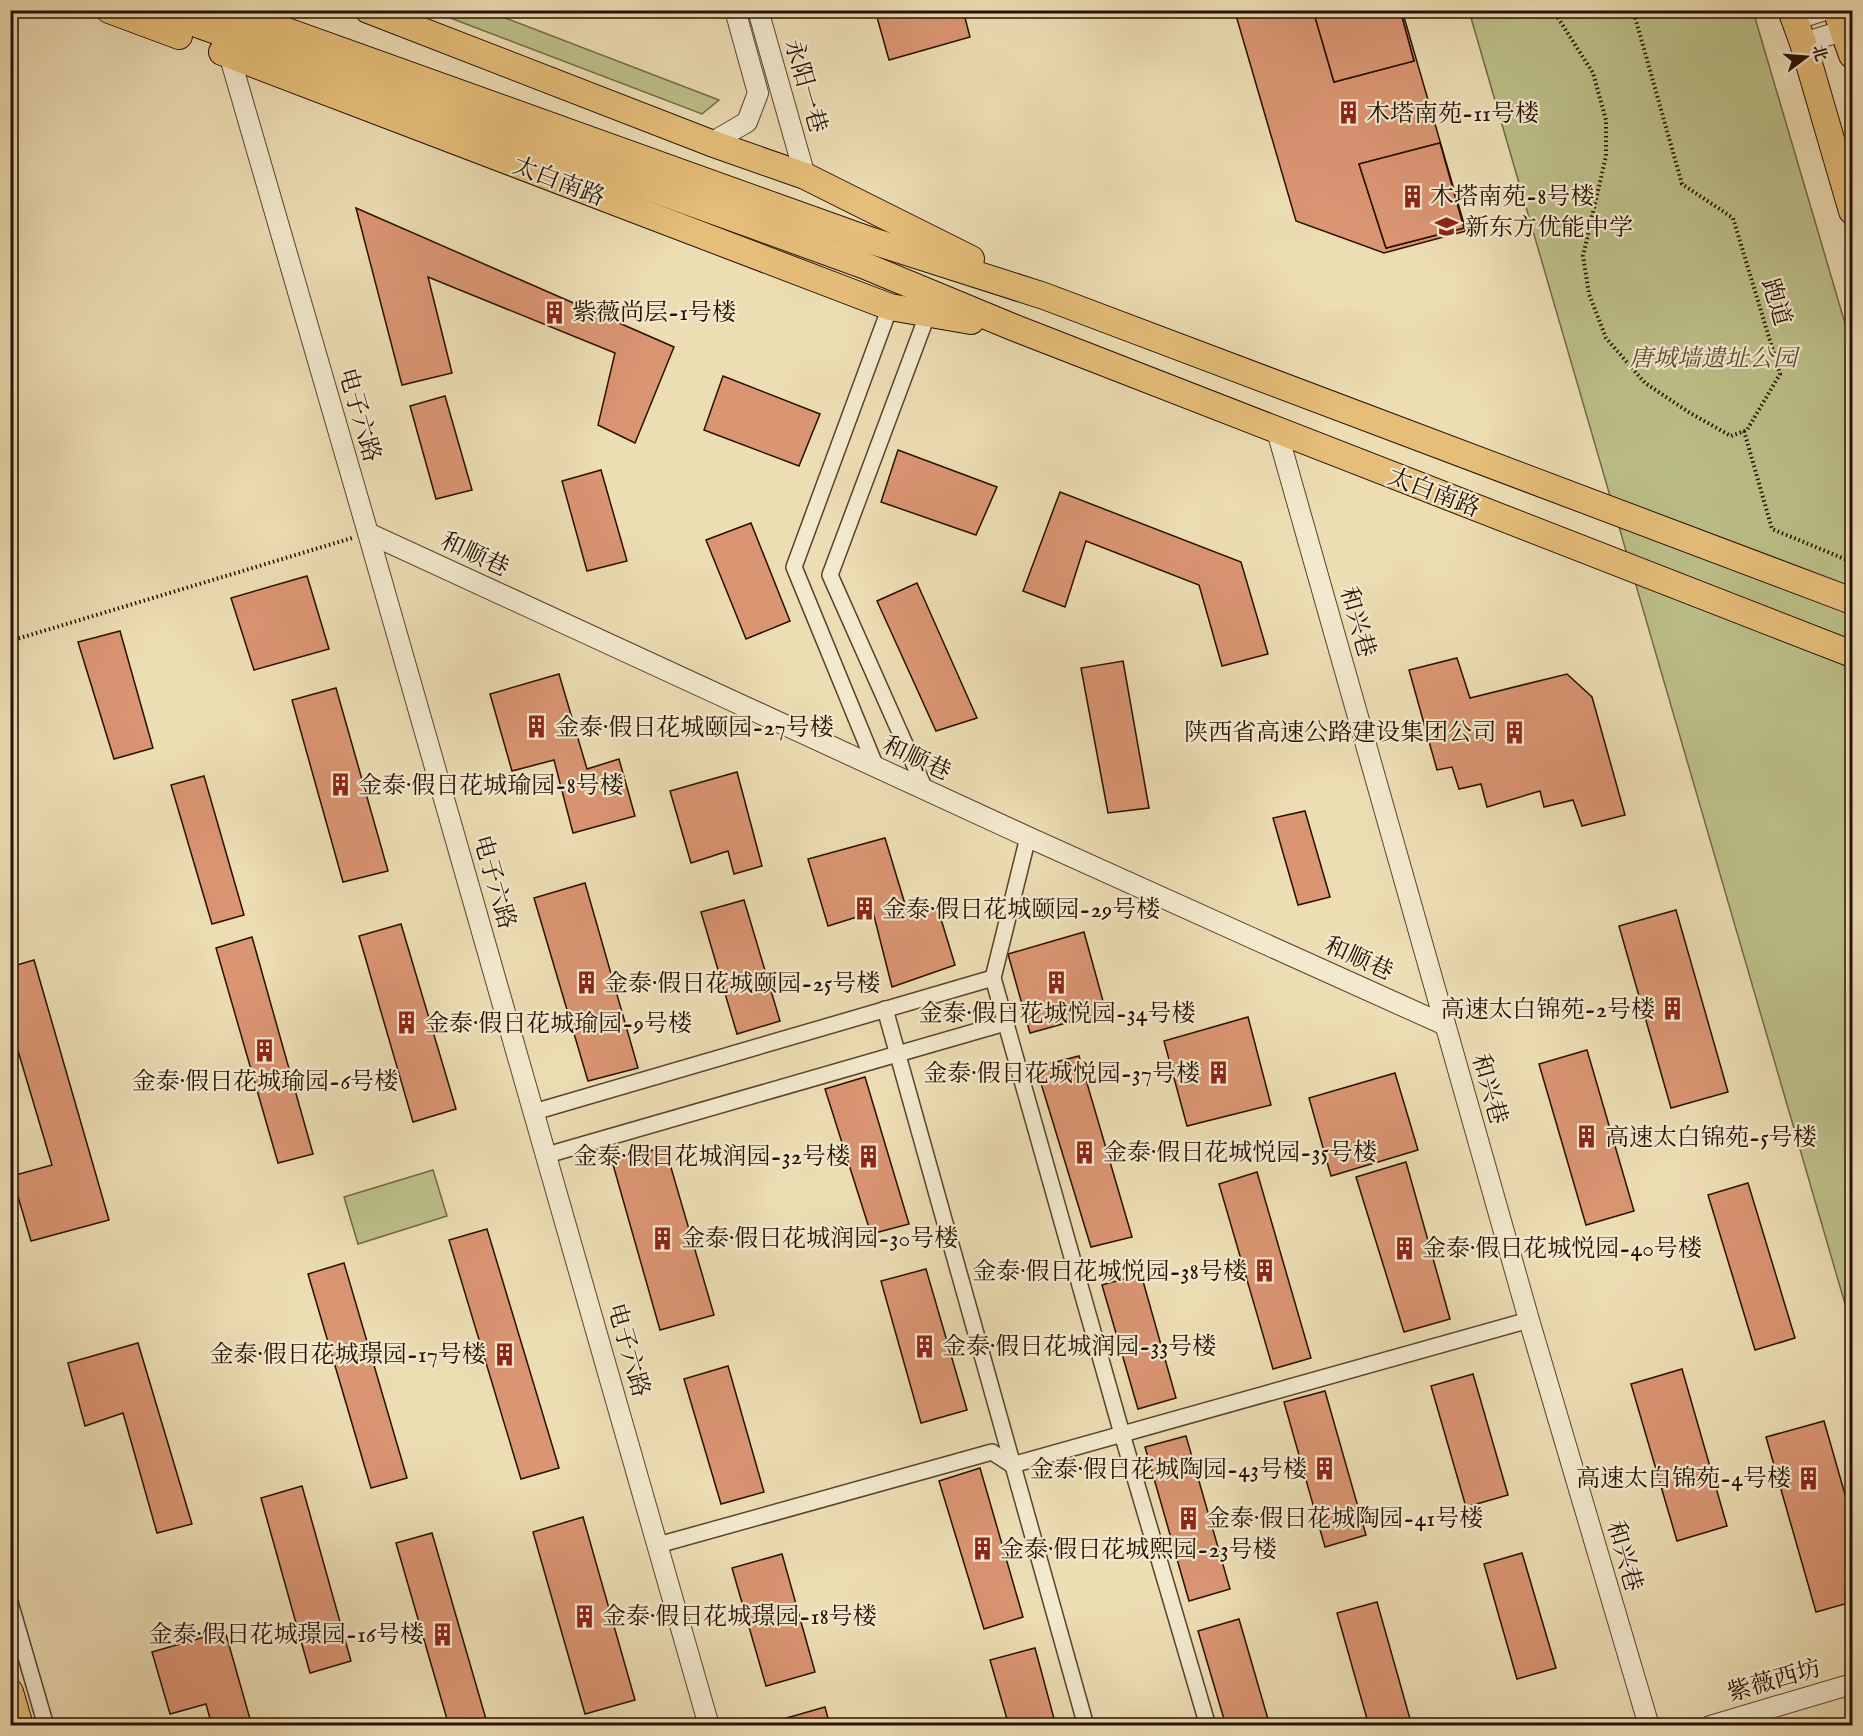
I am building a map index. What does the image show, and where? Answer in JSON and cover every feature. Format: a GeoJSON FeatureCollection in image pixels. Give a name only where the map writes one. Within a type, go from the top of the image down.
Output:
{"type":"FeatureCollection","features":[{"type":"Feature","properties":{"kind":"main road","name":"太白南路"},"geometry":{"type":"LineString","coordinates":[[109,10],[890,307],[1015,328]]}},
{"type":"Feature","properties":{"kind":"main road","name":"太白南路"},"geometry":{"type":"LineString","coordinates":[[158,10],[863,265],[1015,328],[1852,654]]}},
{"type":"Feature","properties":{"kind":"main road","name":"太白南路"},"geometry":{"type":"LineString","coordinates":[[228,10],[872,241],[1044,296],[1852,600]]}},
{"type":"Feature","properties":{"kind":"main road","name":"太白南路"},"geometry":{"type":"LineString","coordinates":[[368,10],[711,143],[805,176],[1044,296]]}},
{"type":"Feature","properties":{"kind":"main road"},"geometry":{"type":"LineString","coordinates":[[1843,23],[1852,56]]}},
{"type":"Feature","properties":{"kind":"main road"},"geometry":{"type":"LineString","coordinates":[[1796,24],[1852,211]]}},
{"type":"Feature","properties":{"kind":"main road"},"geometry":{"type":"LineString","coordinates":[[10,1692],[20,1725]]}},
{"type":"Feature","properties":{"kind":"street","name":"永阳一巷"},"geometry":{"type":"LineString","coordinates":[[711,143],[747,122],[758,93],[735,10]]}},
{"type":"Feature","properties":{"kind":"street","name":"永阳一巷"},"geometry":{"type":"LineString","coordinates":[[758,10],[805,176]]}},
{"type":"Feature","properties":{"kind":"street"},"geometry":{"type":"LineString","coordinates":[[1796,24],[1825,10]]}},
{"type":"Feature","properties":{"kind":"street"},"geometry":{"type":"LineString","coordinates":[[1796,24],[1843,23]]}},
{"type":"Feature","properties":{"kind":"street","name":"电子六路"},"geometry":{"type":"LineString","coordinates":[[229,54],[710,1725]]}},
{"type":"Feature","properties":{"kind":"street"},"geometry":{"type":"LineString","coordinates":[[876,767],[794,567],[890,307]]}},
{"type":"Feature","properties":{"kind":"street"},"geometry":{"type":"LineString","coordinates":[[925,789],[830,575],[928,313]]}},
{"type":"Feature","properties":{"kind":"street","name":"和兴巷"},"geometry":{"type":"LineString","coordinates":[[1277,431],[1529,1320],[1648,1725]]}},
{"type":"Feature","properties":{"kind":"street","name":"和顺巷"},"geometry":{"type":"LineString","coordinates":[[368,533],[1028,837],[1445,1025]]}},
{"type":"Feature","properties":{"kind":"street"},"geometry":{"type":"LineString","coordinates":[[1028,837],[993,978],[1122,1434],[1208,1725]]}},
{"type":"Feature","properties":{"kind":"street"},"geometry":{"type":"LineString","coordinates":[[534,1112],[993,978]]}},
{"type":"Feature","properties":{"kind":"street"},"geometry":{"type":"LineString","coordinates":[[885,1010],[1086,1725]]}},
{"type":"Feature","properties":{"kind":"street"},"geometry":{"type":"LineString","coordinates":[[547,1155],[1005,1023]]}},
{"type":"Feature","properties":{"kind":"street"},"geometry":{"type":"LineString","coordinates":[[658,1545],[992,1452],[1012,1465],[1529,1320]]}},
{"type":"Feature","properties":{"kind":"street"},"geometry":{"type":"LineString","coordinates":[[10,1602],[46,1725]]}},
{"type":"Feature","properties":{"kind":"street","name":"紫薇西坊"},"geometry":{"type":"LineString","coordinates":[[1710,1725],[1852,1684]]}},
{"type":"Feature","properties":{"kind":"path"},"geometry":{"type":"LineString","coordinates":[[1553,10],[1593,73],[1606,120],[1606,156],[1583,256],[1589,294],[1606,338],[1645,383],[1690,413],[1731,436],[1744,431],[1772,529],[1852,562]]}},
{"type":"Feature","properties":{"kind":"path","name":"跑道"},"geometry":{"type":"LineString","coordinates":[[1633,10],[1682,184],[1733,218],[1780,374],[1747,430],[1744,431]]}},
{"type":"Feature","properties":{"kind":"path"},"geometry":{"type":"LineString","coordinates":[[10,641],[368,533]]}},
{"type":"Feature","properties":{"kind":"green space"},"geometry":{"type":"Polygon","coordinates":[[[432,11],[487,11],[719,100],[702,114],[432,11]]]}},
{"type":"Feature","properties":{"kind":"green space","name":"唐城墙遗址公园"},"geometry":{"type":"Polygon","coordinates":[[[1469,11],[1753,11],[1852,347],[1852,1328],[1469,11]]]}},
{"type":"Feature","properties":{"kind":"green space"},"geometry":{"type":"Polygon","coordinates":[[[433,1170],[447,1216],[358,1244],[344,1197],[433,1170]]]}},
{"type":"Feature","properties":{"kind":"building"},"geometry":{"type":"Polygon","coordinates":[[[875,10],[963,10],[970,37],[889,60],[875,10]]]}},
{"type":"Feature","properties":{"kind":"building","name":"木塔南苑-11号楼"},"geometry":{"type":"Polygon","coordinates":[[[1240,10],[1313,10],[1334,82],[1414,61],[1400,10],[1402,10],[1466,231],[1384,253],[1296,221],[1235,12],[1240,10]],[[1440,143],[1359,164],[1386,248],[1464,228],[1440,143]]]}},
{"type":"Feature","properties":{"kind":"building"},"geometry":{"type":"Polygon","coordinates":[[[1313,10],[1400,10],[1414,61],[1334,82],[1313,10]]]}},
{"type":"Feature","properties":{"kind":"building","name":"木塔南苑-8号楼"},"geometry":{"type":"Polygon","coordinates":[[[1440,143],[1464,228],[1386,248],[1359,164],[1440,143]]]}},
{"type":"Feature","properties":{"kind":"building","name":"紫薇尚层-1号楼"},"geometry":{"type":"Polygon","coordinates":[[[356,208],[674,347],[635,443],[598,425],[615,353],[428,277],[452,373],[402,385],[356,208]]]}},
{"type":"Feature","properties":{"kind":"building"},"geometry":{"type":"Polygon","coordinates":[[[723,376],[820,414],[799,466],[704,430],[723,376]]]}},
{"type":"Feature","properties":{"kind":"building"},"geometry":{"type":"Polygon","coordinates":[[[445,396],[472,490],[436,499],[410,406],[445,396]]]}},
{"type":"Feature","properties":{"kind":"building"},"geometry":{"type":"Polygon","coordinates":[[[898,450],[997,487],[976,535],[881,502],[898,450]]]}},
{"type":"Feature","properties":{"kind":"building"},"geometry":{"type":"Polygon","coordinates":[[[601,470],[627,561],[587,571],[562,481],[601,470]]]}},
{"type":"Feature","properties":{"kind":"building"},"geometry":{"type":"Polygon","coordinates":[[[1060,492],[1241,562],[1268,654],[1222,666],[1199,585],[1086,541],[1065,607],[1023,591],[1060,492]]]}},
{"type":"Feature","properties":{"kind":"building"},"geometry":{"type":"Polygon","coordinates":[[[751,523],[790,621],[746,639],[706,540],[751,523]]]}},
{"type":"Feature","properties":{"kind":"building"},"geometry":{"type":"Polygon","coordinates":[[[307,576],[329,649],[254,670],[231,598],[307,576]]]}},
{"type":"Feature","properties":{"kind":"building"},"geometry":{"type":"Polygon","coordinates":[[[917,583],[977,718],[936,731],[877,601],[917,583]]]}},
{"type":"Feature","properties":{"kind":"building"},"geometry":{"type":"Polygon","coordinates":[[[120,631],[153,748],[114,759],[78,642],[120,631]]]}},
{"type":"Feature","properties":{"kind":"building","name":"陕西省高速公路建设集团公司"},"geometry":{"type":"Polygon","coordinates":[[[1457,658],[1470,698],[1567,674],[1592,697],[1625,815],[1582,826],[1573,800],[1544,807],[1540,791],[1487,807],[1481,784],[1459,789],[1452,767],[1437,770],[1409,670],[1457,658]]]}},
{"type":"Feature","properties":{"kind":"building"},"geometry":{"type":"Polygon","coordinates":[[[1123,661],[1149,808],[1108,813],[1081,668],[1123,661]]]}},
{"type":"Feature","properties":{"kind":"building","name":"金泰·假日花城颐园-27号楼"},"geometry":{"type":"Polygon","coordinates":[[[559,674],[587,769],[619,759],[635,816],[573,833],[554,760],[512,771],[490,694],[559,674]]]}},
{"type":"Feature","properties":{"kind":"building","name":"金泰·假日花城瑜园-8号楼"},"geometry":{"type":"Polygon","coordinates":[[[336,688],[388,871],[343,882],[292,700],[336,688]]]}},
{"type":"Feature","properties":{"kind":"building"},"geometry":{"type":"Polygon","coordinates":[[[737,772],[762,866],[734,874],[728,851],[691,863],[670,791],[737,772]]]}},
{"type":"Feature","properties":{"kind":"building"},"geometry":{"type":"Polygon","coordinates":[[[204,776],[244,915],[212,924],[171,785],[204,776]]]}},
{"type":"Feature","properties":{"kind":"building"},"geometry":{"type":"Polygon","coordinates":[[[1305,811],[1330,897],[1298,905],[1273,818],[1305,811]]]}},
{"type":"Feature","properties":{"kind":"building","name":"金泰·假日花城颐园-29号楼"},"geometry":{"type":"Polygon","coordinates":[[[885,838],[908,914],[937,906],[955,965],[892,987],[873,912],[828,926],[808,859],[885,838]]]}},
{"type":"Feature","properties":{"kind":"building","name":"金泰·假日花城颐园-25号楼"},"geometry":{"type":"Polygon","coordinates":[[[585,883],[638,1068],[588,1081],[534,898],[585,883]]]}},
{"type":"Feature","properties":{"kind":"building"},"geometry":{"type":"Polygon","coordinates":[[[744,900],[780,1021],[737,1034],[701,912],[744,900]]]}},
{"type":"Feature","properties":{"kind":"building","name":"高速太白锦苑-2号楼"},"geometry":{"type":"Polygon","coordinates":[[[1676,910],[1728,1092],[1671,1108],[1619,926],[1676,910]]]}},
{"type":"Feature","properties":{"kind":"building","name":"金泰·假日花城瑜园-9号楼"},"geometry":{"type":"Polygon","coordinates":[[[401,924],[456,1109],[413,1122],[359,936],[401,924]]]}},
{"type":"Feature","properties":{"kind":"building","name":"金泰·假日花城悦园-34号楼"},"geometry":{"type":"Polygon","coordinates":[[[1084,932],[1106,1012],[1030,1033],[1008,954],[1084,932]]]}},
{"type":"Feature","properties":{"kind":"building","name":"金泰·假日花城瑜园-6号楼"},"geometry":{"type":"Polygon","coordinates":[[[252,937],[313,1154],[278,1163],[216,948],[252,937]]]}},
{"type":"Feature","properties":{"kind":"building"},"geometry":{"type":"Polygon","coordinates":[[[34,960],[109,1220],[31,1241],[12,1176],[52,1165],[13,1034],[10,1034],[10,967],[34,960]]]}},
{"type":"Feature","properties":{"kind":"building","name":"金泰·假日花城悦园-37号楼"},"geometry":{"type":"Polygon","coordinates":[[[1248,1017],[1271,1105],[1187,1126],[1164,1041],[1248,1017]]]}},
{"type":"Feature","properties":{"kind":"building","name":"高速太白锦苑-5号楼"},"geometry":{"type":"Polygon","coordinates":[[[1587,1050],[1634,1211],[1586,1225],[1539,1064],[1587,1050]]]}},
{"type":"Feature","properties":{"kind":"building","name":"金泰·假日花城悦园-35号楼"},"geometry":{"type":"Polygon","coordinates":[[[1079,1056],[1132,1237],[1091,1247],[1036,1067],[1079,1056]]]}},
{"type":"Feature","properties":{"kind":"building"},"geometry":{"type":"Polygon","coordinates":[[[1395,1073],[1418,1150],[1331,1176],[1309,1098],[1395,1073]]]}},
{"type":"Feature","properties":{"kind":"building","name":"金泰·假日花城润园-32号楼"},"geometry":{"type":"Polygon","coordinates":[[[865,1077],[909,1224],[871,1234],[825,1089],[865,1077]]]}},
{"type":"Feature","properties":{"kind":"building","name":"金泰·假日花城润园-30号楼"},"geometry":{"type":"Polygon","coordinates":[[[665,1147],[714,1315],[660,1330],[612,1161],[665,1147]]]}},
{"type":"Feature","properties":{"kind":"building","name":"金泰·假日花城悦园-40号楼"},"geometry":{"type":"Polygon","coordinates":[[[1406,1162],[1450,1319],[1404,1332],[1356,1177],[1406,1162]]]}},
{"type":"Feature","properties":{"kind":"building","name":"金泰·假日花城悦园-38号楼"},"geometry":{"type":"Polygon","coordinates":[[[1257,1172],[1311,1358],[1273,1369],[1219,1184],[1257,1172]]]}},
{"type":"Feature","properties":{"kind":"building"},"geometry":{"type":"Polygon","coordinates":[[[1748,1183],[1795,1338],[1755,1350],[1708,1195],[1748,1183]]]}},
{"type":"Feature","properties":{"kind":"building","name":"金泰·假日花城璟园-17号楼"},"geometry":{"type":"Polygon","coordinates":[[[487,1229],[559,1468],[521,1479],[449,1240],[487,1229]]]}},
{"type":"Feature","properties":{"kind":"building"},"geometry":{"type":"Polygon","coordinates":[[[344,1263],[407,1478],[371,1488],[308,1274],[344,1263]]]}},
{"type":"Feature","properties":{"kind":"building","name":"金泰·假日花城润园-33号楼"},"geometry":{"type":"Polygon","coordinates":[[[926,1269],[967,1410],[921,1423],[881,1281],[926,1269]]]}},
{"type":"Feature","properties":{"kind":"building"},"geometry":{"type":"Polygon","coordinates":[[[1141,1274],[1176,1398],[1138,1409],[1102,1285],[1141,1274]]]}},
{"type":"Feature","properties":{"kind":"building"},"geometry":{"type":"Polygon","coordinates":[[[138,1343],[192,1524],[157,1533],[123,1413],[85,1426],[68,1363],[138,1343]]]}},
{"type":"Feature","properties":{"kind":"building"},"geometry":{"type":"Polygon","coordinates":[[[728,1366],[764,1492],[721,1504],[684,1379],[728,1366]]]}},
{"type":"Feature","properties":{"kind":"building"},"geometry":{"type":"Polygon","coordinates":[[[1682,1369],[1727,1526],[1677,1541],[1631,1384],[1682,1369]]]}},
{"type":"Feature","properties":{"kind":"building"},"geometry":{"type":"Polygon","coordinates":[[[1473,1374],[1508,1495],[1466,1507],[1431,1386],[1473,1374]]]}},
{"type":"Feature","properties":{"kind":"building","name":"金泰·假日花城陶园-43号楼"},"geometry":{"type":"Polygon","coordinates":[[[1325,1391],[1366,1535],[1325,1547],[1284,1402],[1325,1391]]]}},
{"type":"Feature","properties":{"kind":"building","name":"高速太白锦苑-4号楼"},"geometry":{"type":"Polygon","coordinates":[[[1824,1421],[1852,1519],[1852,1602],[1816,1612],[1766,1437],[1824,1421]]]}},
{"type":"Feature","properties":{"kind":"building","name":"金泰·假日花城陶园-41号楼"},"geometry":{"type":"Polygon","coordinates":[[[1186,1436],[1230,1589],[1189,1601],[1145,1447],[1186,1436]]]}},
{"type":"Feature","properties":{"kind":"building","name":"金泰·假日花城熙园-23号楼"},"geometry":{"type":"Polygon","coordinates":[[[980,1468],[1023,1617],[984,1629],[939,1481],[980,1468]]]}},
{"type":"Feature","properties":{"kind":"building"},"geometry":{"type":"Polygon","coordinates":[[[302,1486],[351,1661],[310,1673],[261,1498],[302,1486]]]}},
{"type":"Feature","properties":{"kind":"building","name":"金泰·假日花城璟园-18号楼"},"geometry":{"type":"Polygon","coordinates":[[[583,1517],[635,1700],[585,1714],[533,1532],[583,1517]]]}},
{"type":"Feature","properties":{"kind":"building","name":"金泰·假日花城璟园-16号楼"},"geometry":{"type":"Polygon","coordinates":[[[432,1533],[488,1726],[449,1726],[396,1543],[432,1533]]]}},
{"type":"Feature","properties":{"kind":"building"},"geometry":{"type":"Polygon","coordinates":[[[1522,1553],[1556,1668],[1517,1679],[1484,1564],[1522,1553]]]}},
{"type":"Feature","properties":{"kind":"building"},"geometry":{"type":"Polygon","coordinates":[[[782,1554],[815,1672],[766,1686],[732,1568],[782,1554]]]}},
{"type":"Feature","properties":{"kind":"building"},"geometry":{"type":"Polygon","coordinates":[[[1377,1602],[1412,1726],[1369,1726],[1337,1613],[1377,1602]]]}},
{"type":"Feature","properties":{"kind":"building"},"geometry":{"type":"Polygon","coordinates":[[[1239,1619],[1270,1726],[1226,1726],[1198,1631],[1239,1619]]]}},
{"type":"Feature","properties":{"kind":"building"},"geometry":{"type":"Polygon","coordinates":[[[225,1631],[252,1726],[212,1726],[206,1704],[170,1714],[152,1652],[225,1631]]]}},
{"type":"Feature","properties":{"kind":"building"},"geometry":{"type":"Polygon","coordinates":[[[1035,1648],[1056,1726],[1009,1726],[990,1660],[1035,1648]]]}},
{"type":"Feature","properties":{"kind":"building"},"geometry":{"type":"Polygon","coordinates":[[[825,1707],[830,1726],[785,1726],[783,1719],[825,1707]]]}},
{"type":"Feature","properties":{"kind":"place","name":"木塔南苑-11号楼"},"geometry":{"type":"Point","coordinates":[1348,113]}},
{"type":"Feature","properties":{"kind":"place","name":"木塔南苑-8号楼"},"geometry":{"type":"Point","coordinates":[1412,196]}},
{"type":"Feature","properties":{"kind":"place","name":"新东方优能中学"},"geometry":{"type":"Point","coordinates":[1447,227]}},
{"type":"Feature","properties":{"kind":"place","name":"紫薇尚层-1号楼"},"geometry":{"type":"Point","coordinates":[554,312]}},
{"type":"Feature","properties":{"kind":"place","name":"金泰·假日花城颐园-27号楼"},"geometry":{"type":"Point","coordinates":[537,727]}},
{"type":"Feature","properties":{"kind":"place","name":"陕西省高速公路建设集团公司"},"geometry":{"type":"Point","coordinates":[1514,732]}},
{"type":"Feature","properties":{"kind":"place","name":"金泰·假日花城瑜园-8号楼"},"geometry":{"type":"Point","coordinates":[340,785]}},
{"type":"Feature","properties":{"kind":"place","name":"金泰·假日花城颐园-29号楼"},"geometry":{"type":"Point","coordinates":[864,909]}},
{"type":"Feature","properties":{"kind":"place","name":"金泰·假日花城颐园-25号楼"},"geometry":{"type":"Point","coordinates":[586,983]}},
{"type":"Feature","properties":{"kind":"place","name":"金泰·假日花城悦园-34号楼"},"geometry":{"type":"Point","coordinates":[1057,983]}},
{"type":"Feature","properties":{"kind":"place","name":"高速太白锦苑-2号楼"},"geometry":{"type":"Point","coordinates":[1673,1009]}},
{"type":"Feature","properties":{"kind":"place","name":"金泰·假日花城瑜园-9号楼"},"geometry":{"type":"Point","coordinates":[407,1023]}},
{"type":"Feature","properties":{"kind":"place","name":"金泰·假日花城瑜园-6号楼"},"geometry":{"type":"Point","coordinates":[265,1051]}},
{"type":"Feature","properties":{"kind":"place","name":"金泰·假日花城悦园-37号楼"},"geometry":{"type":"Point","coordinates":[1218,1073]}},
{"type":"Feature","properties":{"kind":"place","name":"高速太白锦苑-5号楼"},"geometry":{"type":"Point","coordinates":[1587,1137]}},
{"type":"Feature","properties":{"kind":"place","name":"金泰·假日花城悦园-35号楼"},"geometry":{"type":"Point","coordinates":[1085,1152]}},
{"type":"Feature","properties":{"kind":"place","name":"金泰·假日花城润园-32号楼"},"geometry":{"type":"Point","coordinates":[868,1156]}},
{"type":"Feature","properties":{"kind":"place","name":"金泰·假日花城润园-30号楼"},"geometry":{"type":"Point","coordinates":[663,1238]}},
{"type":"Feature","properties":{"kind":"place","name":"金泰·假日花城悦园-40号楼"},"geometry":{"type":"Point","coordinates":[1404,1248]}},
{"type":"Feature","properties":{"kind":"place","name":"金泰·假日花城悦园-38号楼"},"geometry":{"type":"Point","coordinates":[1265,1271]}},
{"type":"Feature","properties":{"kind":"place","name":"金泰·假日花城润园-33号楼"},"geometry":{"type":"Point","coordinates":[924,1346]}},
{"type":"Feature","properties":{"kind":"place","name":"金泰·假日花城璟园-17号楼"},"geometry":{"type":"Point","coordinates":[504,1354]}},
{"type":"Feature","properties":{"kind":"place","name":"金泰·假日花城陶园-43号楼"},"geometry":{"type":"Point","coordinates":[1325,1469]}},
{"type":"Feature","properties":{"kind":"place","name":"高速太白锦苑-4号楼"},"geometry":{"type":"Point","coordinates":[1809,1478]}},
{"type":"Feature","properties":{"kind":"place","name":"金泰·假日花城陶园-41号楼"},"geometry":{"type":"Point","coordinates":[1188,1518]}},
{"type":"Feature","properties":{"kind":"place","name":"金泰·假日花城熙园-23号楼"},"geometry":{"type":"Point","coordinates":[982,1549]}},
{"type":"Feature","properties":{"kind":"place","name":"金泰·假日花城璟园-18号楼"},"geometry":{"type":"Point","coordinates":[584,1616]}},
{"type":"Feature","properties":{"kind":"place","name":"金泰·假日花城璟园-16号楼"},"geometry":{"type":"Point","coordinates":[442,1634]}}]}
